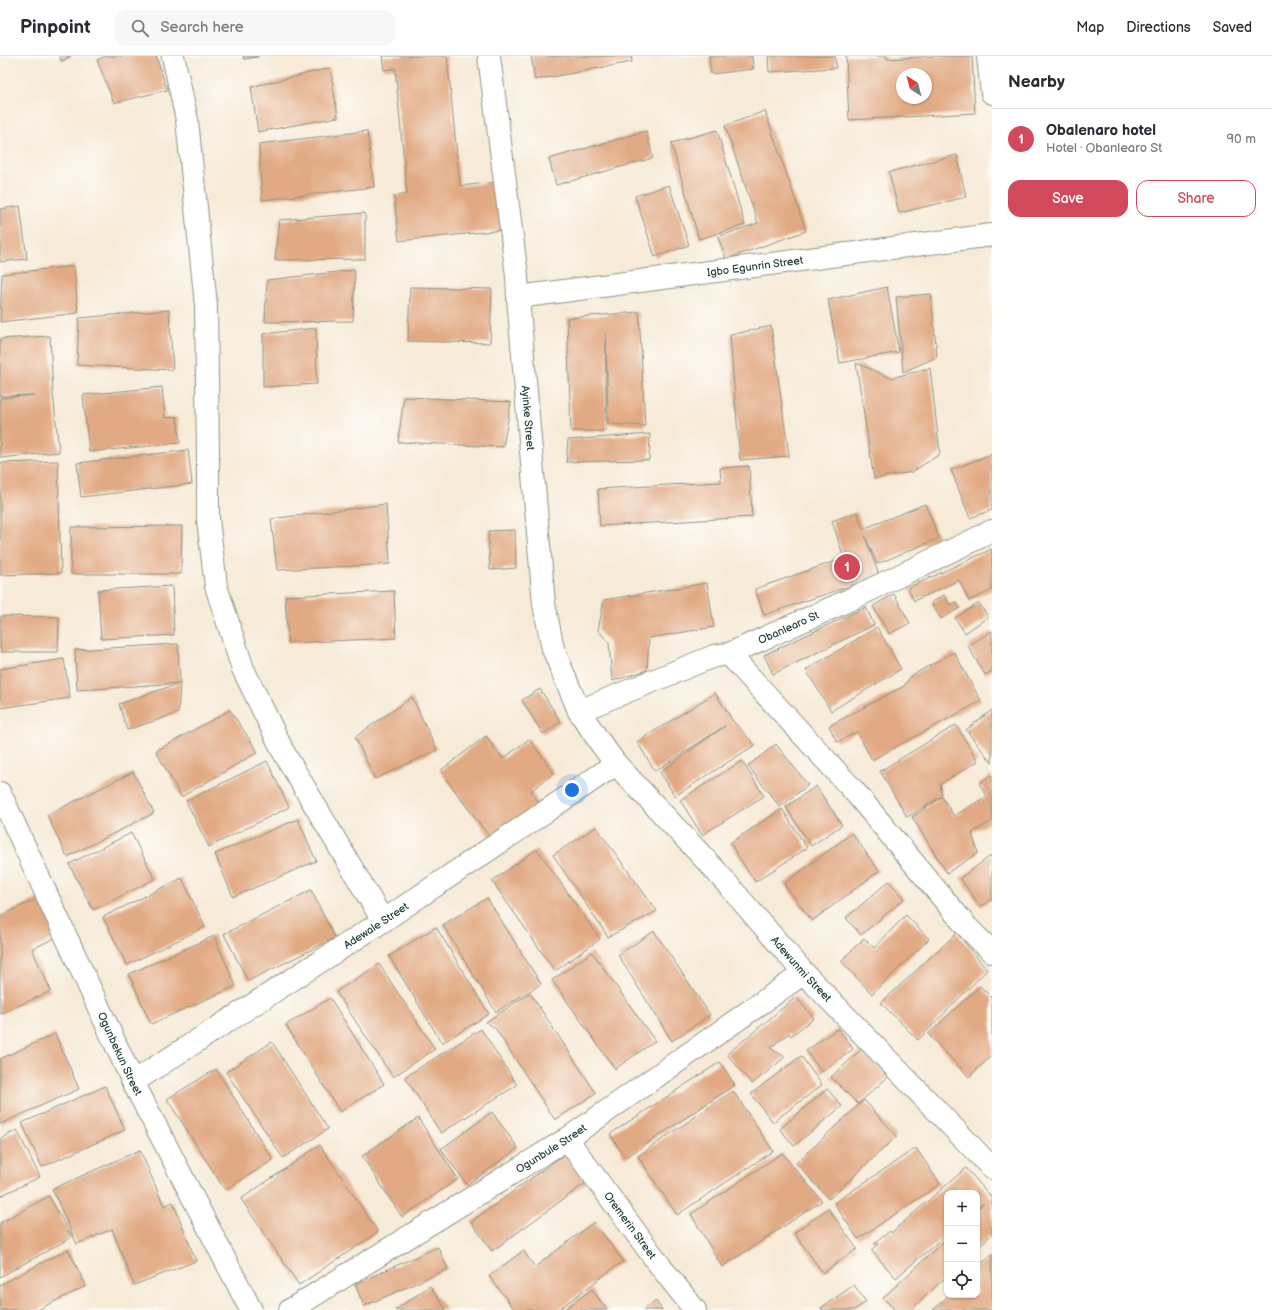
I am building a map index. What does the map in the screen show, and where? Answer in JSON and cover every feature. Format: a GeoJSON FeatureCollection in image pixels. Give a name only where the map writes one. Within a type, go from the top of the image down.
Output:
{"type":"FeatureCollection","features":[{"type":"Feature","properties":{"kind":"street"},"geometry":{"type":"LineString","coordinates":[[173,56],[187,120],[206,305],[208,520],[216,586],[243,669],[284,753],[383,920]]}},
{"type":"Feature","properties":{"kind":"street","name":"Ayinke Street"},"geometry":{"type":"LineString","coordinates":[[489,56],[516,268],[544,604],[553,649],[579,711],[616,764]]}},
{"type":"Feature","properties":{"kind":"street"},"geometry":{"type":"LineString","coordinates":[[988,56],[992,93]]}},
{"type":"Feature","properties":{"kind":"street","name":"Igbo Egunrin Street"},"geometry":{"type":"LineString","coordinates":[[518,297],[992,235]]}},
{"type":"Feature","properties":{"kind":"street","name":"Obanlearo St"},"geometry":{"type":"LineString","coordinates":[[579,711],[714,656],[729,654],[849,600],[992,531]]}},
{"type":"Feature","properties":{"kind":"street"},"geometry":{"type":"LineString","coordinates":[[729,654],[854,791],[966,926],[992,952]]}},
{"type":"Feature","properties":{"kind":"street","name":"Adewale Street"},"geometry":{"type":"LineString","coordinates":[[133,1082],[383,920],[616,764]]}},
{"type":"Feature","properties":{"kind":"street","name":"Adewunmi Street"},"geometry":{"type":"LineString","coordinates":[[616,764],[716,871],[804,973],[992,1168]]}},
{"type":"Feature","properties":{"kind":"street","name":"Ogunbekun Street"},"geometry":{"type":"LineString","coordinates":[[0,792],[133,1082],[251,1310]]}},
{"type":"Feature","properties":{"kind":"street","name":"Ogunbule Street"},"geometry":{"type":"LineString","coordinates":[[290,1310],[567,1139],[804,973]]}},
{"type":"Feature","properties":{"kind":"street","name":"Oremerin Street"},"geometry":{"type":"LineString","coordinates":[[567,1139],[664,1271],[695,1310]]}},
{"type":"Feature","properties":{"kind":"building"},"geometry":{"type":"Polygon","coordinates":[[[59,56],[71,56],[62,61],[59,56]]]}},
{"type":"Feature","properties":{"kind":"building"},"geometry":{"type":"Polygon","coordinates":[[[106,56],[156,56],[167,90],[114,103],[97,60],[106,56]]]}},
{"type":"Feature","properties":{"kind":"building"},"geometry":{"type":"Polygon","coordinates":[[[243,56],[258,56],[258,57],[244,59],[243,56]]]}},
{"type":"Feature","properties":{"kind":"building"},"geometry":{"type":"Polygon","coordinates":[[[382,56],[447,56],[460,186],[498,182],[503,230],[399,241],[394,196],[407,194],[395,68],[384,70],[382,56]]]}},
{"type":"Feature","properties":{"kind":"building"},"geometry":{"type":"Polygon","coordinates":[[[531,56],[631,56],[632,62],[535,80],[531,56]]]}},
{"type":"Feature","properties":{"kind":"building"},"geometry":{"type":"Polygon","coordinates":[[[709,56],[752,56],[753,69],[711,74],[709,56]]]}},
{"type":"Feature","properties":{"kind":"building"},"geometry":{"type":"Polygon","coordinates":[[[768,56],[835,56],[836,68],[769,72],[768,56]]]}},
{"type":"Feature","properties":{"kind":"building"},"geometry":{"type":"Polygon","coordinates":[[[846,56],[887,56],[887,59],[936,56],[972,56],[975,113],[849,120],[846,56]]]}},
{"type":"Feature","properties":{"kind":"building"},"geometry":{"type":"Polygon","coordinates":[[[330,68],[338,117],[258,132],[251,87],[330,68]]]}},
{"type":"Feature","properties":{"kind":"building"},"geometry":{"type":"Polygon","coordinates":[[[765,111],[806,231],[726,259],[718,237],[758,223],[725,126],[765,111]]]}},
{"type":"Feature","properties":{"kind":"building"},"geometry":{"type":"Polygon","coordinates":[[[717,130],[745,225],[699,239],[671,143],[717,130]]]}},
{"type":"Feature","properties":{"kind":"building"},"geometry":{"type":"Polygon","coordinates":[[[367,131],[374,187],[262,200],[259,144],[367,131]]]}},
{"type":"Feature","properties":{"kind":"building"},"geometry":{"type":"Polygon","coordinates":[[[646,131],[653,158],[556,185],[549,159],[646,131]]]}},
{"type":"Feature","properties":{"kind":"building"},"geometry":{"type":"Polygon","coordinates":[[[957,155],[966,197],[899,213],[889,172],[957,155]]]}},
{"type":"Feature","properties":{"kind":"building"},"geometry":{"type":"Polygon","coordinates":[[[669,185],[689,245],[655,257],[635,196],[669,185]]]}},
{"type":"Feature","properties":{"kind":"building"},"geometry":{"type":"Polygon","coordinates":[[[20,206],[27,259],[0,262],[0,209],[20,206]]]}},
{"type":"Feature","properties":{"kind":"building"},"geometry":{"type":"Polygon","coordinates":[[[365,213],[365,259],[275,260],[279,220],[365,213]]]}},
{"type":"Feature","properties":{"kind":"building"},"geometry":{"type":"Polygon","coordinates":[[[74,266],[78,313],[0,322],[2,274],[74,266]]]}},
{"type":"Feature","properties":{"kind":"building"},"geometry":{"type":"Polygon","coordinates":[[[355,270],[353,321],[265,322],[267,280],[355,270]]]}},
{"type":"Feature","properties":{"kind":"building"},"geometry":{"type":"Polygon","coordinates":[[[410,287],[492,289],[490,343],[408,341],[410,287]]]}},
{"type":"Feature","properties":{"kind":"building"},"geometry":{"type":"Polygon","coordinates":[[[887,287],[899,352],[840,363],[828,300],[887,287]]]}},
{"type":"Feature","properties":{"kind":"building"},"geometry":{"type":"Polygon","coordinates":[[[931,294],[937,357],[903,372],[896,297],[931,294]]]}},
{"type":"Feature","properties":{"kind":"building"},"geometry":{"type":"Polygon","coordinates":[[[169,310],[173,370],[77,365],[79,318],[169,310]]]}},
{"type":"Feature","properties":{"kind":"building"},"geometry":{"type":"Polygon","coordinates":[[[639,312],[645,426],[608,424],[606,333],[606,431],[571,431],[567,318],[639,312]]]}},
{"type":"Feature","properties":{"kind":"building"},"geometry":{"type":"Polygon","coordinates":[[[771,326],[789,456],[740,460],[730,335],[771,326]]]}},
{"type":"Feature","properties":{"kind":"building"},"geometry":{"type":"Polygon","coordinates":[[[316,328],[317,384],[263,387],[263,334],[316,328]]]}},
{"type":"Feature","properties":{"kind":"building"},"geometry":{"type":"Polygon","coordinates":[[[50,336],[53,393],[59,452],[0,458],[0,398],[35,395],[0,396],[0,339],[50,336]]]}},
{"type":"Feature","properties":{"kind":"building"},"geometry":{"type":"Polygon","coordinates":[[[856,363],[891,378],[930,368],[940,454],[912,472],[874,479],[856,363]]]}},
{"type":"Feature","properties":{"kind":"building"},"geometry":{"type":"Polygon","coordinates":[[[162,387],[165,418],[177,417],[180,443],[89,452],[83,395],[162,387]]]}},
{"type":"Feature","properties":{"kind":"building"},"geometry":{"type":"Polygon","coordinates":[[[404,397],[511,402],[503,447],[398,442],[404,397]]]}},
{"type":"Feature","properties":{"kind":"building"},"geometry":{"type":"Polygon","coordinates":[[[650,434],[649,460],[566,462],[568,440],[650,434]]]}},
{"type":"Feature","properties":{"kind":"building"},"geometry":{"type":"Polygon","coordinates":[[[188,450],[192,484],[81,497],[77,463],[188,450]]]}},
{"type":"Feature","properties":{"kind":"building"},"geometry":{"type":"Polygon","coordinates":[[[992,454],[992,510],[970,518],[951,470],[992,454]]]}},
{"type":"Feature","properties":{"kind":"building"},"geometry":{"type":"Polygon","coordinates":[[[58,461],[61,573],[0,575],[0,463],[58,461]]]}},
{"type":"Feature","properties":{"kind":"building"},"geometry":{"type":"Polygon","coordinates":[[[749,466],[752,517],[600,526],[598,489],[721,482],[720,468],[749,466]]]}},
{"type":"Feature","properties":{"kind":"building"},"geometry":{"type":"Polygon","coordinates":[[[386,504],[390,564],[277,570],[271,519],[386,504]]]}},
{"type":"Feature","properties":{"kind":"building"},"geometry":{"type":"Polygon","coordinates":[[[925,504],[939,538],[877,564],[865,536],[879,576],[764,615],[755,589],[844,558],[832,521],[857,512],[863,529],[925,504]]]}},
{"type":"Feature","properties":{"kind":"building"},"geometry":{"type":"Polygon","coordinates":[[[182,526],[181,574],[71,574],[71,527],[182,526]]]}},
{"type":"Feature","properties":{"kind":"building"},"geometry":{"type":"Polygon","coordinates":[[[515,530],[516,568],[490,570],[488,531],[515,530]]]}},
{"type":"Feature","properties":{"kind":"building"},"geometry":{"type":"Polygon","coordinates":[[[992,549],[992,590],[969,601],[959,580],[914,601],[908,588],[992,549]]]}},
{"type":"Feature","properties":{"kind":"building"},"geometry":{"type":"Polygon","coordinates":[[[707,583],[714,627],[649,638],[647,670],[612,681],[609,643],[598,630],[604,600],[707,583]]]}},
{"type":"Feature","properties":{"kind":"building"},"geometry":{"type":"Polygon","coordinates":[[[172,586],[174,635],[101,639],[98,590],[172,586]]]}},
{"type":"Feature","properties":{"kind":"building"},"geometry":{"type":"Polygon","coordinates":[[[394,591],[396,638],[288,643],[285,596],[394,591]]]}},
{"type":"Feature","properties":{"kind":"building"},"geometry":{"type":"Polygon","coordinates":[[[894,594],[910,623],[889,634],[873,606],[894,594]]]}},
{"type":"Feature","properties":{"kind":"building"},"geometry":{"type":"Polygon","coordinates":[[[944,595],[950,605],[956,602],[960,608],[941,619],[931,603],[944,595]]]}},
{"type":"Feature","properties":{"kind":"building"},"geometry":{"type":"Polygon","coordinates":[[[979,603],[988,617],[965,633],[955,618],[979,603]]]}},
{"type":"Feature","properties":{"kind":"building"},"geometry":{"type":"Polygon","coordinates":[[[866,607],[874,625],[773,674],[764,655],[866,607]]]}},
{"type":"Feature","properties":{"kind":"building"},"geometry":{"type":"Polygon","coordinates":[[[1,616],[59,617],[58,652],[1,652],[1,616]]]}},
{"type":"Feature","properties":{"kind":"building"},"geometry":{"type":"Polygon","coordinates":[[[877,627],[901,669],[831,711],[806,670],[877,627]]]}},
{"type":"Feature","properties":{"kind":"building"},"geometry":{"type":"Polygon","coordinates":[[[992,631],[992,671],[985,675],[968,646],[992,631]]]}},
{"type":"Feature","properties":{"kind":"building"},"geometry":{"type":"Polygon","coordinates":[[[178,644],[180,683],[77,690],[75,650],[178,644]]]}},
{"type":"Feature","properties":{"kind":"building"},"geometry":{"type":"Polygon","coordinates":[[[954,652],[981,701],[872,760],[857,732],[837,742],[829,726],[904,686],[911,676],[954,652]]]}},
{"type":"Feature","properties":{"kind":"building"},"geometry":{"type":"Polygon","coordinates":[[[64,659],[70,698],[0,708],[0,669],[64,659]]]}},
{"type":"Feature","properties":{"kind":"building"},"geometry":{"type":"Polygon","coordinates":[[[180,683],[178,713],[127,730],[119,704],[180,683]]]}},
{"type":"Feature","properties":{"kind":"building"},"geometry":{"type":"Polygon","coordinates":[[[540,689],[561,722],[543,734],[522,700],[540,689]]]}},
{"type":"Feature","properties":{"kind":"building"},"geometry":{"type":"Polygon","coordinates":[[[715,693],[733,721],[755,745],[675,796],[660,772],[725,726],[655,771],[637,742],[715,693]]]}},
{"type":"Feature","properties":{"kind":"building"},"geometry":{"type":"Polygon","coordinates":[[[412,697],[437,750],[375,779],[355,737],[412,697]]]}},
{"type":"Feature","properties":{"kind":"building"},"geometry":{"type":"Polygon","coordinates":[[[230,710],[258,752],[181,797],[156,751],[230,710]]]}},
{"type":"Feature","properties":{"kind":"building"},"geometry":{"type":"Polygon","coordinates":[[[992,710],[992,763],[966,730],[992,710]]]}},
{"type":"Feature","properties":{"kind":"building"},"geometry":{"type":"Polygon","coordinates":[[[956,725],[978,761],[940,784],[942,796],[907,817],[880,771],[956,725]]]}},
{"type":"Feature","properties":{"kind":"building"},"geometry":{"type":"Polygon","coordinates":[[[486,736],[503,759],[529,739],[554,773],[531,791],[542,807],[494,843],[440,771],[486,736]]]}},
{"type":"Feature","properties":{"kind":"building"},"geometry":{"type":"Polygon","coordinates":[[[776,744],[808,785],[780,807],[748,766],[776,744]]]}},
{"type":"Feature","properties":{"kind":"building"},"geometry":{"type":"Polygon","coordinates":[[[267,761],[289,807],[209,847],[186,801],[267,761]]]}},
{"type":"Feature","properties":{"kind":"building"},"geometry":{"type":"Polygon","coordinates":[[[742,761],[764,796],[702,835],[680,800],[742,761]]]}},
{"type":"Feature","properties":{"kind":"building"},"geometry":{"type":"Polygon","coordinates":[[[133,772],[154,813],[67,857],[47,815],[133,772]]]}},
{"type":"Feature","properties":{"kind":"building"},"geometry":{"type":"Polygon","coordinates":[[[992,775],[992,821],[972,833],[978,853],[947,873],[912,817],[942,797],[954,816],[987,796],[979,783],[992,775]]]}},
{"type":"Feature","properties":{"kind":"building"},"geometry":{"type":"Polygon","coordinates":[[[816,786],[842,825],[811,846],[786,807],[816,786]]]}},
{"type":"Feature","properties":{"kind":"building"},"geometry":{"type":"Polygon","coordinates":[[[782,809],[807,848],[755,882],[730,843],[782,809]]]}},
{"type":"Feature","properties":{"kind":"building"},"geometry":{"type":"Polygon","coordinates":[[[298,819],[316,861],[233,897],[215,854],[298,819]]]}},
{"type":"Feature","properties":{"kind":"building"},"geometry":{"type":"Polygon","coordinates":[[[596,827],[657,911],[608,937],[553,855],[596,827]]]}},
{"type":"Feature","properties":{"kind":"building"},"geometry":{"type":"Polygon","coordinates":[[[131,833],[155,879],[93,910],[69,864],[131,833]]]}},
{"type":"Feature","properties":{"kind":"building"},"geometry":{"type":"Polygon","coordinates":[[[852,833],[879,871],[812,921],[784,884],[852,833]]]}},
{"type":"Feature","properties":{"kind":"building"},"geometry":{"type":"Polygon","coordinates":[[[537,849],[600,939],[555,971],[492,881],[537,849]]]}},
{"type":"Feature","properties":{"kind":"building"},"geometry":{"type":"Polygon","coordinates":[[[992,855],[992,899],[981,907],[960,878],[992,855]]]}},
{"type":"Feature","properties":{"kind":"building"},"geometry":{"type":"Polygon","coordinates":[[[182,878],[205,927],[127,965],[103,917],[182,878]]]}},
{"type":"Feature","properties":{"kind":"building"},"geometry":{"type":"Polygon","coordinates":[[[889,881],[904,899],[861,935],[846,918],[889,881]]]}},
{"type":"Feature","properties":{"kind":"building"},"geometry":{"type":"Polygon","coordinates":[[[311,890],[335,938],[248,981],[224,934],[311,890]]]}},
{"type":"Feature","properties":{"kind":"building"},"geometry":{"type":"Polygon","coordinates":[[[45,895],[63,934],[32,949],[51,991],[0,1014],[0,916],[45,895]]]}},
{"type":"Feature","properties":{"kind":"building"},"geometry":{"type":"Polygon","coordinates":[[[487,898],[541,984],[496,1012],[443,925],[487,898]]]}},
{"type":"Feature","properties":{"kind":"building"},"geometry":{"type":"Polygon","coordinates":[[[906,915],[929,939],[872,994],[841,961],[864,938],[874,948],[906,915]]]}},
{"type":"Feature","properties":{"kind":"building"},"geometry":{"type":"Polygon","coordinates":[[[436,927],[489,1014],[442,1043],[389,956],[436,927]]]}},
{"type":"Feature","properties":{"kind":"building"},"geometry":{"type":"Polygon","coordinates":[[[654,931],[710,1015],[672,1041],[618,955],[654,931]]]}},
{"type":"Feature","properties":{"kind":"building"},"geometry":{"type":"Polygon","coordinates":[[[957,933],[987,970],[918,1040],[881,1003],[957,933]]]}},
{"type":"Feature","properties":{"kind":"building"},"geometry":{"type":"Polygon","coordinates":[[[214,936],[236,986],[151,1024],[129,974],[214,936]]]}},
{"type":"Feature","properties":{"kind":"building"},"geometry":{"type":"Polygon","coordinates":[[[592,952],[655,1041],[615,1069],[552,980],[592,952]]]}},
{"type":"Feature","properties":{"kind":"building"},"geometry":{"type":"Polygon","coordinates":[[[379,964],[435,1049],[393,1077],[336,992],[379,964]]]}},
{"type":"Feature","properties":{"kind":"building"},"geometry":{"type":"Polygon","coordinates":[[[980,986],[992,998],[992,1055],[969,1077],[928,1034],[980,986]]]}},
{"type":"Feature","properties":{"kind":"building"},"geometry":{"type":"Polygon","coordinates":[[[530,993],[596,1093],[555,1120],[495,1028],[486,1022],[530,993]]]}},
{"type":"Feature","properties":{"kind":"building"},"geometry":{"type":"Polygon","coordinates":[[[796,997],[814,1018],[791,1036],[789,1033],[770,1048],[785,1057],[752,1084],[727,1054],[796,997]]]}},
{"type":"Feature","properties":{"kind":"building"},"geometry":{"type":"Polygon","coordinates":[[[330,998],[384,1084],[340,1112],[286,1025],[330,998]]]}},
{"type":"Feature","properties":{"kind":"building"},"geometry":{"type":"Polygon","coordinates":[[[838,1028],[853,1049],[822,1072],[806,1051],[838,1028]]]}},
{"type":"Feature","properties":{"kind":"building"},"geometry":{"type":"Polygon","coordinates":[[[481,1029],[517,1085],[441,1133],[405,1077],[481,1029]]]}},
{"type":"Feature","properties":{"kind":"building"},"geometry":{"type":"Polygon","coordinates":[[[55,1034],[79,1089],[0,1124],[0,1059],[55,1034]]]}},
{"type":"Feature","properties":{"kind":"building"},"geometry":{"type":"Polygon","coordinates":[[[272,1042],[328,1129],[283,1158],[226,1072],[272,1042]]]}},
{"type":"Feature","properties":{"kind":"building"},"geometry":{"type":"Polygon","coordinates":[[[863,1048],[889,1076],[858,1104],[831,1077],[863,1048]]]}},
{"type":"Feature","properties":{"kind":"building"},"geometry":{"type":"Polygon","coordinates":[[[801,1056],[822,1085],[773,1122],[751,1094],[801,1056]]]}},
{"type":"Feature","properties":{"kind":"building"},"geometry":{"type":"Polygon","coordinates":[[[720,1062],[735,1085],[625,1158],[610,1134],[720,1062]]]}},
{"type":"Feature","properties":{"kind":"building"},"geometry":{"type":"Polygon","coordinates":[[[216,1069],[273,1160],[225,1190],[167,1099],[216,1069]]]}},
{"type":"Feature","properties":{"kind":"building"},"geometry":{"type":"Polygon","coordinates":[[[105,1086],[125,1130],[42,1167],[22,1123],[105,1086]]]}},
{"type":"Feature","properties":{"kind":"building"},"geometry":{"type":"Polygon","coordinates":[[[827,1089],[842,1106],[794,1146],[780,1129],[827,1089]]]}},
{"type":"Feature","properties":{"kind":"building"},"geometry":{"type":"Polygon","coordinates":[[[733,1091],[773,1151],[677,1215],[638,1156],[733,1091]]]}},
{"type":"Feature","properties":{"kind":"building"},"geometry":{"type":"Polygon","coordinates":[[[864,1100],[897,1136],[829,1199],[796,1163],[864,1100]]]}},
{"type":"Feature","properties":{"kind":"building"},"geometry":{"type":"Polygon","coordinates":[[[492,1112],[518,1148],[467,1185],[441,1149],[492,1112]]]}},
{"type":"Feature","properties":{"kind":"building"},"geometry":{"type":"Polygon","coordinates":[[[418,1118],[458,1179],[402,1217],[362,1156],[418,1118]]]}},
{"type":"Feature","properties":{"kind":"building"},"geometry":{"type":"Polygon","coordinates":[[[17,1130],[40,1177],[0,1196],[0,1139],[17,1130]]]}},
{"type":"Feature","properties":{"kind":"building"},"geometry":{"type":"Polygon","coordinates":[[[320,1145],[378,1232],[299,1285],[241,1199],[320,1145]]]}},
{"type":"Feature","properties":{"kind":"building"},"geometry":{"type":"Polygon","coordinates":[[[916,1148],[940,1184],[858,1239],[834,1203],[916,1148]]]}},
{"type":"Feature","properties":{"kind":"building"},"geometry":{"type":"Polygon","coordinates":[[[140,1150],[164,1206],[173,1202],[196,1261],[134,1285],[112,1229],[77,1244],[52,1189],[140,1150]]]}},
{"type":"Feature","properties":{"kind":"building"},"geometry":{"type":"Polygon","coordinates":[[[566,1153],[587,1182],[492,1251],[471,1222],[566,1153]]]}},
{"type":"Feature","properties":{"kind":"building"},"geometry":{"type":"Polygon","coordinates":[[[782,1153],[822,1201],[722,1267],[691,1214],[782,1153]]]}},
{"type":"Feature","properties":{"kind":"building"},"geometry":{"type":"Polygon","coordinates":[[[966,1168],[992,1198],[992,1234],[980,1245],[980,1206],[984,1203],[980,1206],[980,1190],[944,1190],[944,1237],[896,1278],[871,1250],[878,1244],[874,1244],[890,1231],[891,1233],[966,1168]]]}},
{"type":"Feature","properties":{"kind":"building"},"geometry":{"type":"Polygon","coordinates":[[[49,1196],[72,1237],[0,1277],[0,1223],[49,1196]]]}},
{"type":"Feature","properties":{"kind":"building"},"geometry":{"type":"Polygon","coordinates":[[[828,1208],[857,1249],[823,1273],[794,1233],[828,1208]]]}},
{"type":"Feature","properties":{"kind":"building"},"geometry":{"type":"Polygon","coordinates":[[[594,1222],[623,1261],[558,1310],[515,1310],[489,1276],[523,1251],[535,1267],[594,1222]]]}},
{"type":"Feature","properties":{"kind":"building"},"geometry":{"type":"Polygon","coordinates":[[[944,1241],[944,1279],[911,1310],[895,1310],[883,1298],[944,1241]]]}},
{"type":"Feature","properties":{"kind":"building"},"geometry":{"type":"Polygon","coordinates":[[[438,1247],[448,1269],[364,1306],[355,1284],[438,1247]]]}},
{"type":"Feature","properties":{"kind":"building"},"geometry":{"type":"Polygon","coordinates":[[[68,1249],[86,1286],[37,1310],[0,1310],[0,1285],[68,1249]]]}},
{"type":"Feature","properties":{"kind":"building"},"geometry":{"type":"Polygon","coordinates":[[[992,1254],[992,1310],[933,1310],[946,1298],[980,1298],[980,1265],[992,1254]]]}},
{"type":"Feature","properties":{"kind":"building"},"geometry":{"type":"Polygon","coordinates":[[[854,1285],[866,1302],[854,1310],[822,1310],[821,1308],[854,1285]]]}},
{"type":"Feature","properties":{"kind":"building"},"geometry":{"type":"Polygon","coordinates":[[[430,1286],[446,1310],[395,1310],[430,1286]]]}},
{"type":"Feature","properties":{"kind":"building"},"geometry":{"type":"Polygon","coordinates":[[[592,1289],[607,1310],[568,1310],[566,1308],[592,1289]]]}},
{"type":"Feature","properties":{"kind":"building"},"geometry":{"type":"Polygon","coordinates":[[[656,1301],[662,1310],[643,1310],[656,1301]]]}},
{"type":"Feature","properties":{"kind":"place","name":"Obalenaro hotel"},"geometry":{"type":"Point","coordinates":[847,567]}}]}
